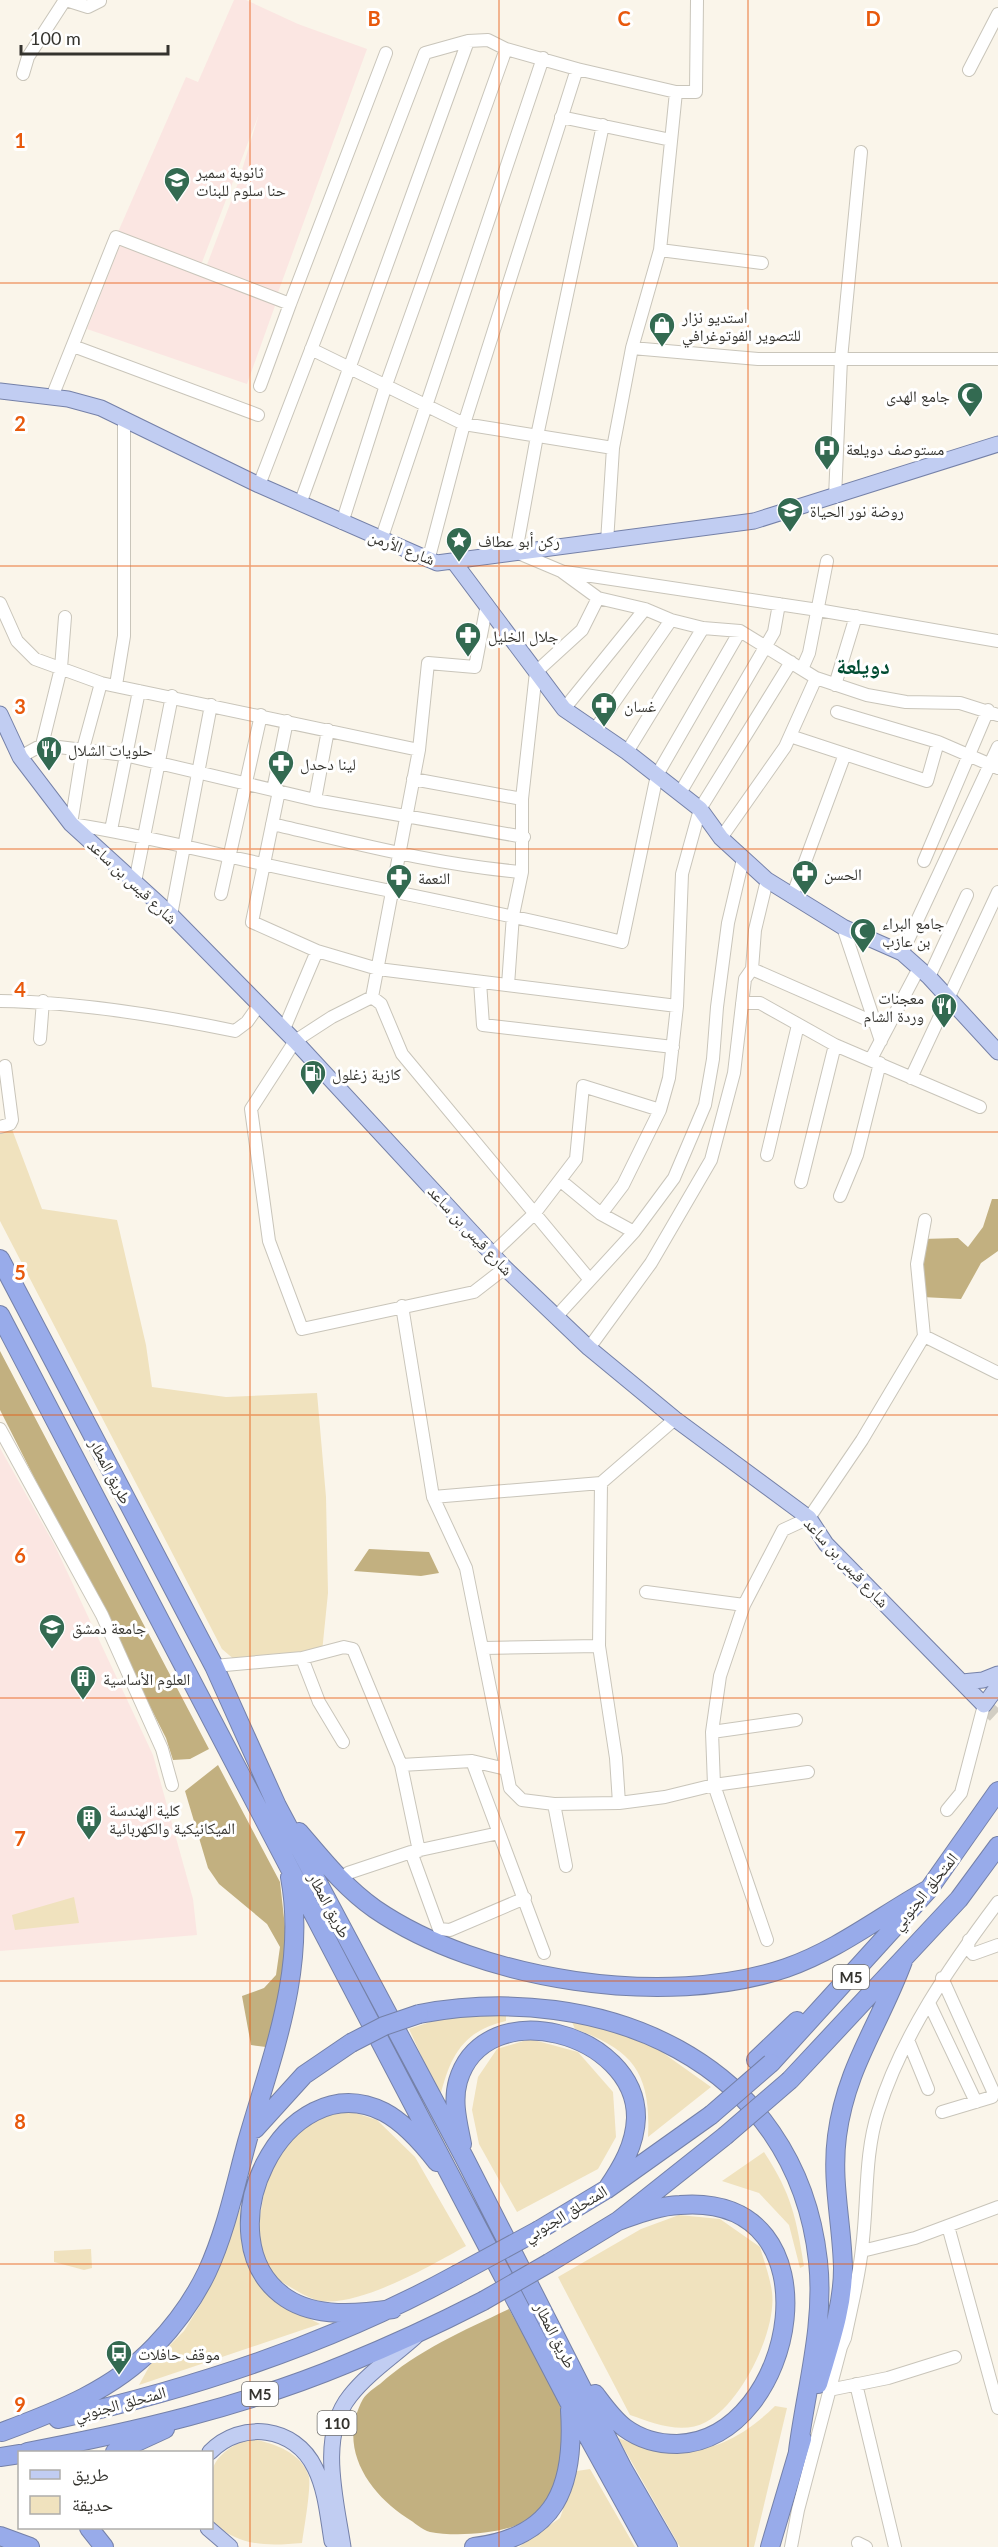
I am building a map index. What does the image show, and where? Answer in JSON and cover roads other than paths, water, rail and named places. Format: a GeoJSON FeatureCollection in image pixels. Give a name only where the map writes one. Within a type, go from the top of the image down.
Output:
{"type":"FeatureCollection","features":[{"type":"Feature","properties":{"kind":"highway","name":"طريق المطار"},"geometry":{"type":"LineString","coordinates":[[0,1259],[214,1666],[277,1806],[464,2157],[570,2361],[623,2469],[668,2547]]}},
{"type":"Feature","properties":{"kind":"highway","name":"طريق المطار"},"geometry":{"type":"LineString","coordinates":[[0,1315],[457,2184],[569,2402],[649,2547]]}},
{"type":"Feature","properties":{"kind":"highway","name":"المتحلق الجنوبي"},"geometry":{"type":"LineString","coordinates":[[1,2432],[189,2384],[317,2339],[393,2309],[539,2230],[608,2189],[709,2109],[830,2001],[929,1889],[998,1791]]}},
{"type":"Feature","properties":{"kind":"highway"},"geometry":{"type":"LineString","coordinates":[[277,1806],[341,1882],[374,1908],[409,1930],[470,1954],[537,1973],[594,1983],[645,1987],[699,1986],[726,1984],[769,1974],[824,1952],[929,1889]]}},
{"type":"Feature","properties":{"kind":"highway","name":"المتحلق الجنوبي"},"geometry":{"type":"LineString","coordinates":[[32,2451],[97,2439],[184,2417],[306,2379],[420,2332],[483,2301],[618,2221],[725,2136],[790,2080],[959,1899],[998,1846]]}},
{"type":"Feature","properties":{"kind":"highway"},"geometry":{"type":"LineString","coordinates":[[1,2432],[66,2407],[112,2382],[141,2360],[167,2334],[198,2290],[213,2258],[288,1996],[294,1962],[295,1909],[285,1857]]}},
{"type":"Feature","properties":{"kind":"highway"},"geometry":{"type":"LineString","coordinates":[[959,1899],[998,1872]]}},
{"type":"Feature","properties":{"kind":"highway"},"geometry":{"type":"LineString","coordinates":[[770,2547],[798,2451],[834,2350],[843,2280],[834,2180],[840,2116],[859,2054],[894,1988],[903,1961]]}},
{"type":"Feature","properties":{"kind":"highway"},"geometry":{"type":"LineString","coordinates":[[249,2137],[304,2075],[351,2043],[384,2026],[419,2014],[468,2007],[517,2006],[566,2011],[612,2022],[653,2036],[688,2054],[720,2076],[750,2104],[775,2137],[800,2184],[808,2209],[818,2261],[819,2314],[798,2451]]}},
{"type":"Feature","properties":{"kind":"highway"},"geometry":{"type":"LineString","coordinates":[[464,2157],[456,2092],[461,2073],[470,2056],[484,2043],[513,2032],[536,2030],[560,2034],[583,2043],[608,2061],[623,2079],[633,2099],[636,2118],[633,2138],[621,2168],[608,2189]]}},
{"type":"Feature","properties":{"kind":"highway"},"geometry":{"type":"LineString","coordinates":[[393,2309],[357,2313],[327,2311],[287,2299],[272,2285],[256,2258],[250,2228],[255,2191],[264,2166],[282,2137],[300,2120],[325,2108],[357,2105],[376,2109],[392,2117],[422,2144],[457,2184]]}},
{"type":"Feature","properties":{"kind":"highway"},"geometry":{"type":"LineString","coordinates":[[570,2361],[620,2424],[639,2436],[669,2444],[699,2440],[726,2426],[761,2389],[776,2357],[784,2324],[783,2277],[774,2249],[756,2225],[729,2209],[695,2204],[662,2207],[618,2221]]}},
{"type":"Feature","properties":{"kind":"highway"},"geometry":{"type":"LineString","coordinates":[[474,2547],[514,2538],[534,2526],[550,2510],[563,2490],[570,2468],[572,2445],[569,2402]]}},
{"type":"Feature","properties":{"kind":"highway"},"geometry":{"type":"LineString","coordinates":[[117,2451],[148,2438],[184,2417]]}},
{"type":"Feature","properties":{"kind":"highway"},"geometry":{"type":"LineString","coordinates":[[0,2457],[18,2454]]}},
{"type":"Feature","properties":{"kind":"highway"},"geometry":{"type":"LineString","coordinates":[[90,2529],[104,2547]]}},
{"type":"Feature","properties":{"kind":"highway"},"geometry":{"type":"LineString","coordinates":[[0,2536],[30,2547]]}},
{"type":"Feature","properties":{"kind":"main road","name":"شارع الأرمن"},"geometry":{"type":"LineString","coordinates":[[0,391],[85,403],[428,561],[454,562],[516,552],[731,526],[835,497],[998,444]]}},
{"type":"Feature","properties":{"kind":"main road"},"geometry":{"type":"LineString","coordinates":[[454,562],[564,709],[627,752],[700,809],[722,838],[767,880],[843,927],[902,953],[924,973],[998,1052]]}},
{"type":"Feature","properties":{"kind":"main road","name":"شارع قيس بن ساعد"},"geometry":{"type":"LineString","coordinates":[[0,714],[21,757],[71,824],[171,915],[284,1029],[505,1268],[590,1348],[675,1419],[809,1518],[826,1544],[984,1705]]}},
{"type":"Feature","properties":{"kind":"main road"},"geometry":{"type":"LineString","coordinates":[[962,1682],[983,1680],[998,1674]]}},
{"type":"Feature","properties":{"kind":"main road"},"geometry":{"type":"LineString","coordinates":[[984,1705],[998,1686]]}},
{"type":"Feature","properties":{"kind":"main road","name":"110"},"geometry":{"type":"LineString","coordinates":[[343,2547],[333,2470],[337,2420],[345,2403],[356,2389],[420,2332]]}},
{"type":"Feature","properties":{"kind":"main road","name":"110"},"geometry":{"type":"LineString","coordinates":[[211,2451],[222,2441],[249,2431],[275,2433],[298,2446],[308,2456],[320,2479],[333,2547]]}},
{"type":"Feature","properties":{"kind":"main road"},"geometry":{"type":"LineString","coordinates":[[209,2529],[230,2547]]}},
{"type":"Feature","properties":{"kind":"street"},"geometry":{"type":"LineString","coordinates":[[23,74],[28,57],[65,0],[88,7],[100,1]]}},
{"type":"Feature","properties":{"kind":"street"},"geometry":{"type":"LineString","coordinates":[[259,485],[425,53],[468,41],[488,40],[506,49],[577,69],[676,92],[696,92],[697,0]]}},
{"type":"Feature","properties":{"kind":"street"},"geometry":{"type":"LineString","coordinates":[[969,70],[998,14]]}},
{"type":"Feature","properties":{"kind":"street"},"geometry":{"type":"LineString","coordinates":[[300,504],[468,41]]}},
{"type":"Feature","properties":{"kind":"street"},"geometry":{"type":"LineString","coordinates":[[342,523],[386,385],[506,49]]}},
{"type":"Feature","properties":{"kind":"street"},"geometry":{"type":"LineString","coordinates":[[260,386],[386,53]]}},
{"type":"Feature","properties":{"kind":"street"},"geometry":{"type":"LineString","coordinates":[[381,540],[424,405],[445,357],[543,58]]}},
{"type":"Feature","properties":{"kind":"street"},"geometry":{"type":"LineString","coordinates":[[428,561],[464,424],[577,69]]}},
{"type":"Feature","properties":{"kind":"street"},"geometry":{"type":"LineString","coordinates":[[607,542],[613,448],[632,348],[660,250],[676,92]]}},
{"type":"Feature","properties":{"kind":"street"},"geometry":{"type":"LineString","coordinates":[[561,117],[671,140]]}},
{"type":"Feature","properties":{"kind":"street"},"geometry":{"type":"LineString","coordinates":[[603,125],[537,436],[516,552],[561,571],[598,598],[645,609],[671,620],[702,628],[740,631],[816,678],[867,696],[906,702],[960,704],[993,712],[970,756],[924,861]]}},
{"type":"Feature","properties":{"kind":"street"},"geometry":{"type":"LineString","coordinates":[[835,497],[841,359],[861,152]]}},
{"type":"Feature","properties":{"kind":"street"},"geometry":{"type":"LineString","coordinates":[[52,397],[116,237],[290,304]]}},
{"type":"Feature","properties":{"kind":"street"},"geometry":{"type":"LineString","coordinates":[[660,250],[762,263]]}},
{"type":"Feature","properties":{"kind":"street"},"geometry":{"type":"LineString","coordinates":[[73,346],[258,415]]}},
{"type":"Feature","properties":{"kind":"street"},"geometry":{"type":"LineString","coordinates":[[632,348],[758,359],[998,359]]}},
{"type":"Feature","properties":{"kind":"street"},"geometry":{"type":"LineString","coordinates":[[311,350],[464,424],[613,448]]}},
{"type":"Feature","properties":{"kind":"street"},"geometry":{"type":"LineString","coordinates":[[116,685],[124,636],[124,419]]}},
{"type":"Feature","properties":{"kind":"street"},"geometry":{"type":"LineString","coordinates":[[802,669],[809,653],[827,561]]}},
{"type":"Feature","properties":{"kind":"street"},"geometry":{"type":"LineString","coordinates":[[561,571],[779,603],[998,641]]}},
{"type":"Feature","properties":{"kind":"street"},"geometry":{"type":"LineString","coordinates":[[508,985],[513,915],[522,872],[524,837],[522,799],[536,672],[582,630],[598,598]]}},
{"type":"Feature","properties":{"kind":"street"},"geometry":{"type":"LineString","coordinates":[[0,603],[17,641],[36,658],[101,683],[172,696],[419,750]]}},
{"type":"Feature","properties":{"kind":"street"},"geometry":{"type":"LineString","coordinates":[[680,793],[774,632],[779,603]]}},
{"type":"Feature","properties":{"kind":"street"},"geometry":{"type":"LineString","coordinates":[[372,997],[419,750],[428,663],[475,667],[487,604]]}},
{"type":"Feature","properties":{"kind":"street"},"geometry":{"type":"LineString","coordinates":[[564,709],[645,609]]}},
{"type":"Feature","properties":{"kind":"street"},"geometry":{"type":"LineString","coordinates":[[836,685],[856,616]]}},
{"type":"Feature","properties":{"kind":"street"},"geometry":{"type":"LineString","coordinates":[[42,745],[61,668],[65,617]]}},
{"type":"Feature","properties":{"kind":"street"},"geometry":{"type":"LineString","coordinates":[[594,731],[671,620]]}},
{"type":"Feature","properties":{"kind":"street"},"geometry":{"type":"LineString","coordinates":[[627,752],[702,628]]}},
{"type":"Feature","properties":{"kind":"street"},"geometry":{"type":"LineString","coordinates":[[101,683],[82,749],[71,824],[183,844],[228,856],[513,915],[622,942],[657,775],[740,631]]}},
{"type":"Feature","properties":{"kind":"street"},"geometry":{"type":"LineString","coordinates":[[601,1214],[623,1185],[660,1110],[669,1078],[677,1006],[682,874],[700,809],[791,662]]}},
{"type":"Feature","properties":{"kind":"street"},"geometry":{"type":"LineString","coordinates":[[722,838],[785,747],[816,678]]}},
{"type":"Feature","properties":{"kind":"street"},"geometry":{"type":"LineString","coordinates":[[111,830],[139,691]]}},
{"type":"Feature","properties":{"kind":"street"},"geometry":{"type":"LineString","coordinates":[[135,882],[172,696]]}},
{"type":"Feature","properties":{"kind":"street"},"geometry":{"type":"LineString","coordinates":[[171,915],[211,705]]}},
{"type":"Feature","properties":{"kind":"street"},"geometry":{"type":"LineString","coordinates":[[837,712],[938,742],[994,766]]}},
{"type":"Feature","properties":{"kind":"street"},"geometry":{"type":"LineString","coordinates":[[221,894],[261,715]]}},
{"type":"Feature","properties":{"kind":"street"},"geometry":{"type":"LineString","coordinates":[[287,721],[272,824],[252,922],[317,951],[378,969],[677,1006]]}},
{"type":"Feature","properties":{"kind":"street"},"geometry":{"type":"LineString","coordinates":[[315,800],[328,730]]}},
{"type":"Feature","properties":{"kind":"street"},"geometry":{"type":"LineString","coordinates":[[790,736],[927,781],[938,742]]}},
{"type":"Feature","properties":{"kind":"street"},"geometry":{"type":"LineString","coordinates":[[21,757],[42,745],[125,754],[244,785],[315,800],[524,837]]}},
{"type":"Feature","properties":{"kind":"street"},"geometry":{"type":"LineString","coordinates":[[902,953],[994,766],[998,747]]}},
{"type":"Feature","properties":{"kind":"street"},"geometry":{"type":"LineString","coordinates":[[792,897],[845,754]]}},
{"type":"Feature","properties":{"kind":"street"},"geometry":{"type":"LineString","coordinates":[[413,779],[522,799]]}},
{"type":"Feature","properties":{"kind":"street"},"geometry":{"type":"LineString","coordinates":[[272,824],[399,854],[522,872]]}},
{"type":"Feature","properties":{"kind":"street"},"geometry":{"type":"LineString","coordinates":[[556,1317],[633,1232],[674,1178],[705,1105],[713,1059],[728,923],[743,859]]}},
{"type":"Feature","properties":{"kind":"street"},"geometry":{"type":"LineString","coordinates":[[590,1348],[651,1263],[711,1160],[734,1072],[746,979],[752,969],[755,930],[767,880]]}},
{"type":"Feature","properties":{"kind":"street"},"geometry":{"type":"LineString","coordinates":[[911,1078],[948,998],[994,909],[998,892]]}},
{"type":"Feature","properties":{"kind":"street"},"geometry":{"type":"LineString","coordinates":[[840,1196],[857,1155],[881,1041],[924,973],[968,896]]}},
{"type":"Feature","properties":{"kind":"street"},"geometry":{"type":"LineString","coordinates":[[843,927],[881,1041]]}},
{"type":"Feature","properties":{"kind":"street"},"geometry":{"type":"LineString","coordinates":[[284,1029],[317,951]]}},
{"type":"Feature","properties":{"kind":"street"},"geometry":{"type":"LineString","coordinates":[[752,969],[873,1022]]}},
{"type":"Feature","properties":{"kind":"street"},"geometry":{"type":"LineString","coordinates":[[480,982],[483,1025],[672,1047]]}},
{"type":"Feature","properties":{"kind":"street"},"geometry":{"type":"LineString","coordinates":[[372,997],[381,1004],[402,1054],[590,1280]]}},
{"type":"Feature","properties":{"kind":"street"},"geometry":{"type":"LineString","coordinates":[[372,997],[332,1017],[295,1041],[251,1109],[269,1241],[302,1329],[474,1292],[505,1268]]}},
{"type":"Feature","properties":{"kind":"street"},"geometry":{"type":"LineString","coordinates":[[0,1000],[43,1001],[160,1015],[235,1031],[247,1022],[259,1005]]}},
{"type":"Feature","properties":{"kind":"street"},"geometry":{"type":"LineString","coordinates":[[40,1039],[43,1001]]}},
{"type":"Feature","properties":{"kind":"street"},"geometry":{"type":"LineString","coordinates":[[742,1003],[760,1003],[835,1045],[980,1107]]}},
{"type":"Feature","properties":{"kind":"street"},"geometry":{"type":"LineString","coordinates":[[767,1155],[798,1025]]}},
{"type":"Feature","properties":{"kind":"street"},"geometry":{"type":"LineString","coordinates":[[801,1182],[835,1045]]}},
{"type":"Feature","properties":{"kind":"street"},"geometry":{"type":"LineString","coordinates":[[0,1127],[10,1124],[12,1120],[6,1066]]}},
{"type":"Feature","properties":{"kind":"street"},"geometry":{"type":"LineString","coordinates":[[493,1253],[534,1214],[576,1159],[584,1086],[660,1110]]}},
{"type":"Feature","properties":{"kind":"street"},"geometry":{"type":"LineString","coordinates":[[561,1181],[601,1214],[633,1232]]}},
{"type":"Feature","properties":{"kind":"street"},"geometry":{"type":"LineString","coordinates":[[767,1940],[714,1785],[712,1732],[720,1676],[744,1605],[783,1530],[809,1518],[862,1440],[924,1336],[917,1264],[925,1220]]}},
{"type":"Feature","properties":{"kind":"street"},"geometry":{"type":"LineString","coordinates":[[402,1306],[433,1497],[466,1568],[484,1648],[510,1788],[522,1800],[554,1804],[619,1803],[665,1797],[714,1785],[808,1772]]}},
{"type":"Feature","properties":{"kind":"street"},"geometry":{"type":"LineString","coordinates":[[924,1336],[998,1374]]}},
{"type":"Feature","properties":{"kind":"street"},"geometry":{"type":"LineString","coordinates":[[433,1497],[601,1483],[675,1419]]}},
{"type":"Feature","properties":{"kind":"street"},"geometry":{"type":"LineString","coordinates":[[0,1429],[102,1615],[162,1749],[172,1785]]}},
{"type":"Feature","properties":{"kind":"street"},"geometry":{"type":"LineString","coordinates":[[601,1483],[599,1646],[616,1758],[619,1803]]}},
{"type":"Feature","properties":{"kind":"street"},"geometry":{"type":"LineString","coordinates":[[646,1592],[744,1605]]}},
{"type":"Feature","properties":{"kind":"street"},"geometry":{"type":"LineString","coordinates":[[484,1648],[599,1646]]}},
{"type":"Feature","properties":{"kind":"street"},"geometry":{"type":"LineString","coordinates":[[214,1666],[302,1658],[344,1647],[352,1649],[401,1765],[415,1852],[439,1929],[450,1930],[525,1898]]}},
{"type":"Feature","properties":{"kind":"street"},"geometry":{"type":"LineString","coordinates":[[302,1658],[319,1702],[343,1742]]}},
{"type":"Feature","properties":{"kind":"street"},"geometry":{"type":"LineString","coordinates":[[947,1810],[961,1793],[984,1705]]}},
{"type":"Feature","properties":{"kind":"street"},"geometry":{"type":"LineString","coordinates":[[712,1732],[796,1720]]}},
{"type":"Feature","properties":{"kind":"street"},"geometry":{"type":"LineString","coordinates":[[401,1765],[472,1761],[506,1769]]}},
{"type":"Feature","properties":{"kind":"street"},"geometry":{"type":"LineString","coordinates":[[472,1761],[544,1953]]}},
{"type":"Feature","properties":{"kind":"street"},"geometry":{"type":"LineString","coordinates":[[554,1804],[566,1866]]}},
{"type":"Feature","properties":{"kind":"street"},"geometry":{"type":"LineString","coordinates":[[348,1873],[415,1852],[499,1833]]}},
{"type":"Feature","properties":{"kind":"street"},"geometry":{"type":"LineString","coordinates":[[791,2547],[829,2390],[834,2350],[845,2338],[862,2251],[867,2200],[867,2165],[878,2112],[908,2040],[942,1978],[998,1902]]}},
{"type":"Feature","properties":{"kind":"street"},"geometry":{"type":"LineString","coordinates":[[969,1940],[968,1948],[973,1954],[998,1945]]}},
{"type":"Feature","properties":{"kind":"street"},"geometry":{"type":"LineString","coordinates":[[942,1978],[993,2091],[992,2097],[942,2112]]}},
{"type":"Feature","properties":{"kind":"street"},"geometry":{"type":"LineString","coordinates":[[929,2003],[976,2102]]}},
{"type":"Feature","properties":{"kind":"street"},"geometry":{"type":"LineString","coordinates":[[908,2040],[928,2089]]}},
{"type":"Feature","properties":{"kind":"street"},"geometry":{"type":"LineString","coordinates":[[862,2251],[915,2238],[998,2207]]}},
{"type":"Feature","properties":{"kind":"street"},"geometry":{"type":"LineString","coordinates":[[948,2226],[998,2408]]}},
{"type":"Feature","properties":{"kind":"street"},"geometry":{"type":"LineString","coordinates":[[829,2390],[888,2378],[955,2357]]}},
{"type":"Feature","properties":{"kind":"street"},"geometry":{"type":"LineString","coordinates":[[856,2384],[895,2547]]}},
{"type":"Feature","properties":{"kind":"tunnel"},"geometry":{"type":"LineString","coordinates":[[984,1705],[998,1718]]}},
{"type":"Feature","properties":{"kind":"place","name":"ثانوية سمير حنا سلوم للبنات"},"geometry":{"type":"Point","coordinates":[177,203]}},
{"type":"Feature","properties":{"kind":"place","name":"استديو نزار للتصوير الفوتوغرافي"},"geometry":{"type":"Point","coordinates":[662,348]}},
{"type":"Feature","properties":{"kind":"place","name":"جامع الهدى"},"geometry":{"type":"Point","coordinates":[970,418]}},
{"type":"Feature","properties":{"kind":"place","name":"مستوصف دويلعة"},"geometry":{"type":"Point","coordinates":[827,471]}},
{"type":"Feature","properties":{"kind":"place","name":"روضة نور الحياة"},"geometry":{"type":"Point","coordinates":[790,533]}},
{"type":"Feature","properties":{"kind":"place","name":"ركن أبو عطاف"},"geometry":{"type":"Point","coordinates":[459,563]}},
{"type":"Feature","properties":{"kind":"place","name":"جلال الخليل"},"geometry":{"type":"Point","coordinates":[468,658]}},
{"type":"Feature","properties":{"kind":"place","name":"غسان"},"geometry":{"type":"Point","coordinates":[604,728]}},
{"type":"Feature","properties":{"kind":"place","name":"حلويات الشلال"},"geometry":{"type":"Point","coordinates":[49,772]}},
{"type":"Feature","properties":{"kind":"place","name":"لينا دحدل"},"geometry":{"type":"Point","coordinates":[281,786]}},
{"type":"Feature","properties":{"kind":"place","name":"الحسن"},"geometry":{"type":"Point","coordinates":[805,896]}},
{"type":"Feature","properties":{"kind":"place","name":"النعمة"},"geometry":{"type":"Point","coordinates":[399,900]}},
{"type":"Feature","properties":{"kind":"place","name":"جامع البراء بن عازب"},"geometry":{"type":"Point","coordinates":[863,954]}},
{"type":"Feature","properties":{"kind":"place","name":"معجنات وردة الشام"},"geometry":{"type":"Point","coordinates":[944,1029]}},
{"type":"Feature","properties":{"kind":"place","name":"كازية زغلول"},"geometry":{"type":"Point","coordinates":[313,1096]}},
{"type":"Feature","properties":{"kind":"place","name":"جامعة دمشق"},"geometry":{"type":"Point","coordinates":[52,1650]}},
{"type":"Feature","properties":{"kind":"place","name":"العلوم الأساسية"},"geometry":{"type":"Point","coordinates":[83,1701]}},
{"type":"Feature","properties":{"kind":"place","name":"كلية الهندسة الميكانيكية والكهربائية"},"geometry":{"type":"Point","coordinates":[89,1841]}},
{"type":"Feature","properties":{"kind":"place","name":"موقف حافلات"},"geometry":{"type":"Point","coordinates":[119,2376]}},
{"type":"Feature","properties":{"kind":"district","name":"دويلعة"},"geometry":{"type":"Point","coordinates":[863,665]}}]}
